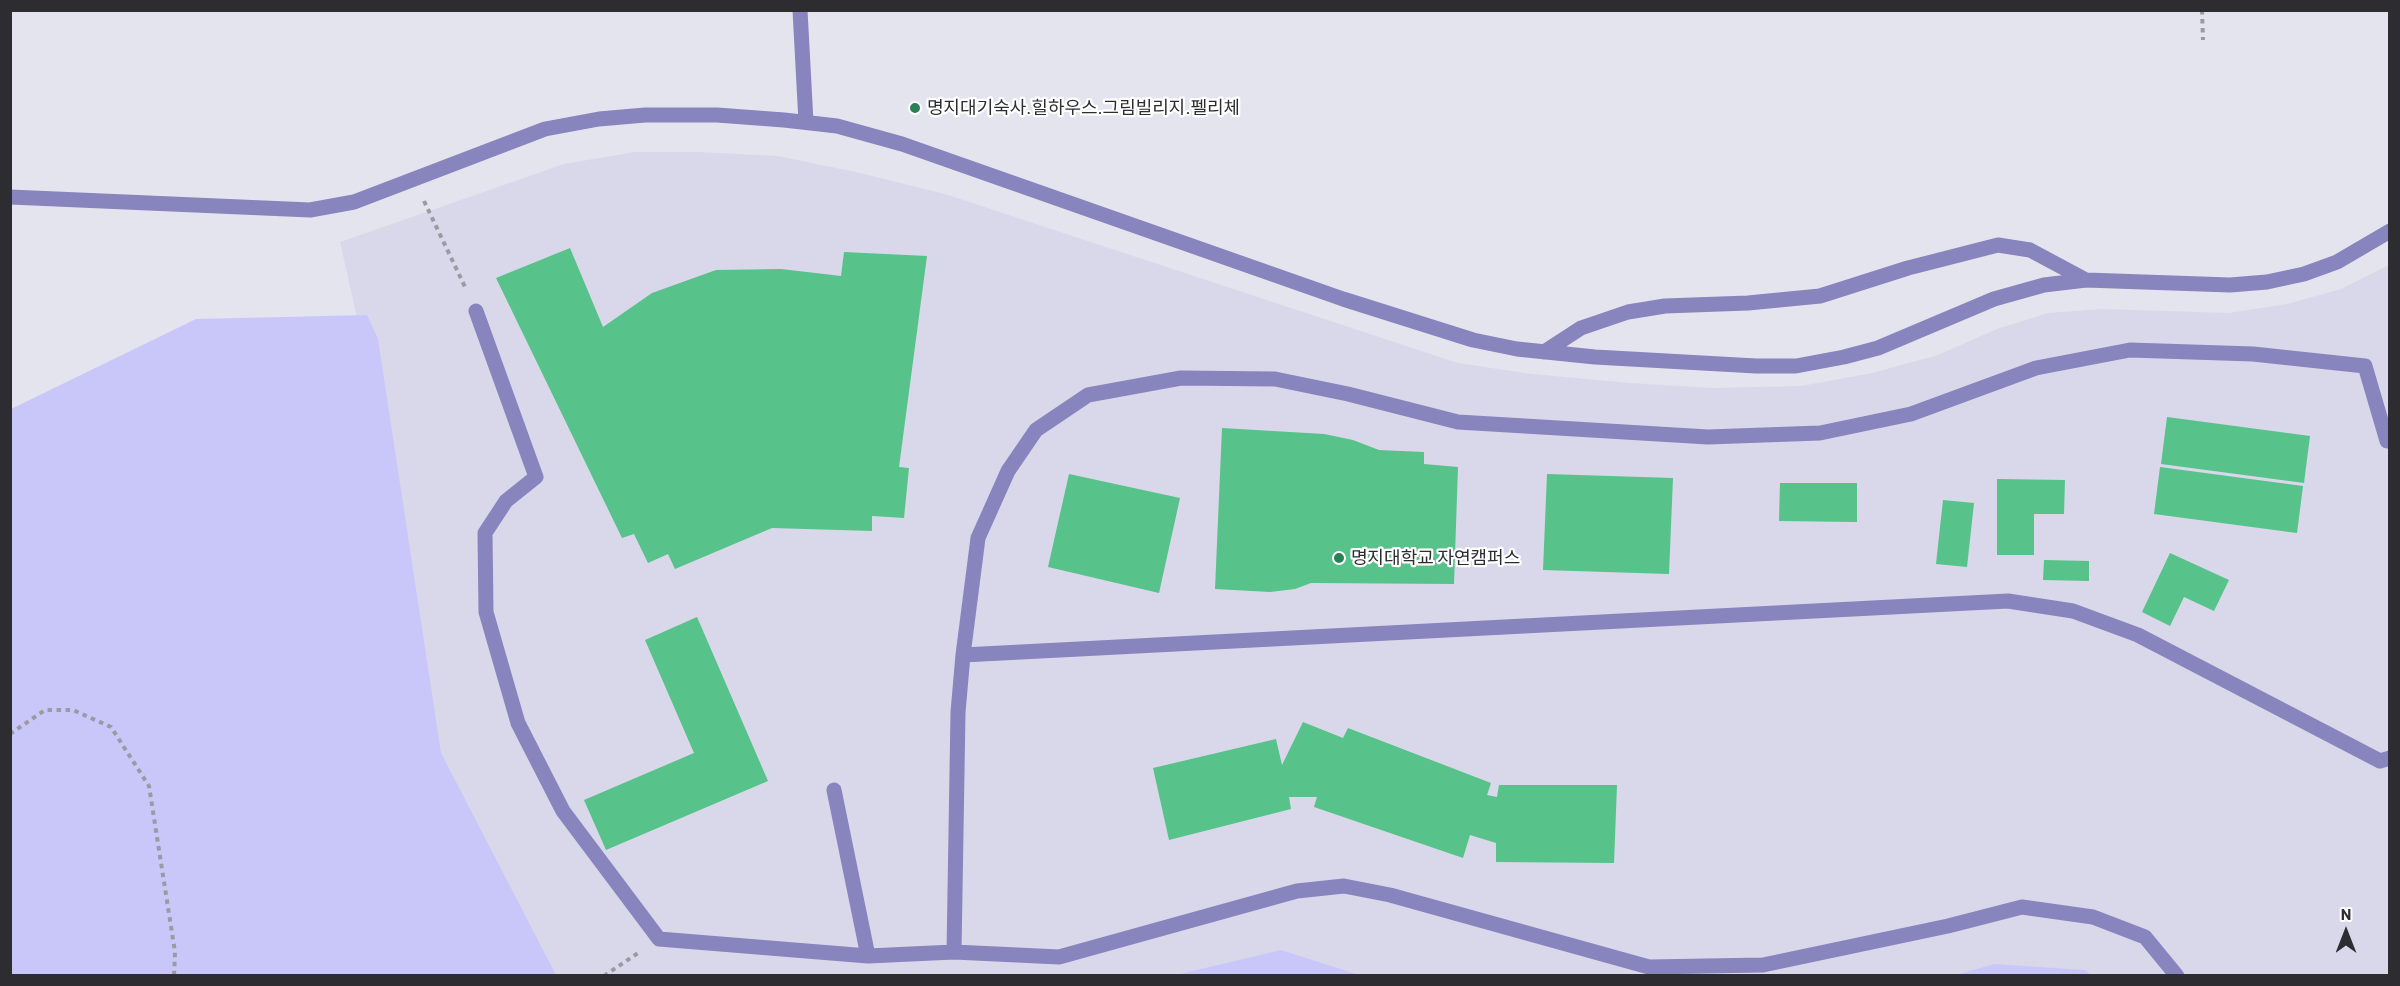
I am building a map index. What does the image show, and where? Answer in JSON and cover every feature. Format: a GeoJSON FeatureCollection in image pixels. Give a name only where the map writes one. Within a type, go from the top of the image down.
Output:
{"type":"FeatureCollection","features":[{"type":"Feature","properties":{"kind":"street"},"geometry":{"type":"LineString","coordinates":[[800,10],[806,122]]}},
{"type":"Feature","properties":{"kind":"street"},"geometry":{"type":"LineString","coordinates":[[10,197],[310,210],[354,202],[545,129],[599,119],[645,115],[717,115],[806,122],[837,126],[902,144],[1343,299],[1473,340],[1544,352],[1665,362],[1796,366],[1878,348],[1994,299],[2044,285],[2086,280],[2230,285],[2267,282],[2304,274],[2337,262],[2390,231]]}},
{"type":"Feature","properties":{"kind":"street"},"geometry":{"type":"LineString","coordinates":[[1544,352],[1581,328],[1628,312],[1665,306],[1748,303],[1820,296],[1908,268],[1998,245],[2030,250],[2086,280]]}},
{"type":"Feature","properties":{"kind":"street"},"geometry":{"type":"LineString","coordinates":[[476,311],[536,477],[506,501],[485,533],[486,612],[489,624],[518,723],[563,811],[659,939],[868,956],[954,952],[1059,957],[1297,891],[1344,886],[1390,895],[1649,967],[1763,965],[2022,908],[2093,918],[2145,938],[2177,975]]}},
{"type":"Feature","properties":{"kind":"street"},"geometry":{"type":"LineString","coordinates":[[954,952],[958,712],[978,538],[1008,471],[1036,430],[1088,395],[1181,378],[1275,379],[1348,394],[1458,422],[1708,437],[1832,431],[1911,414],[2036,368],[2130,350],[2253,354],[2365,366],[2387,441],[2390,441]]}},
{"type":"Feature","properties":{"kind":"street"},"geometry":{"type":"LineString","coordinates":[[963,655],[2008,601],[2073,611],[2138,635],[2380,760],[2390,758]]}},
{"type":"Feature","properties":{"kind":"street"},"geometry":{"type":"LineString","coordinates":[[834,790],[868,956]]}},
{"type":"Feature","properties":{"kind":"path"},"geometry":{"type":"LineString","coordinates":[[2202,10],[2203,40]]}},
{"type":"Feature","properties":{"kind":"path"},"geometry":{"type":"LineString","coordinates":[[413,179],[476,311]]}},
{"type":"Feature","properties":{"kind":"path"},"geometry":{"type":"LineString","coordinates":[[10,734],[45,710],[73,710],[111,727],[149,786],[175,952],[174,975]]}},
{"type":"Feature","properties":{"kind":"path"},"geometry":{"type":"LineString","coordinates":[[604,975],[659,939]]}},
{"type":"Feature","properties":{"kind":"shaded area","name":"명지대학교 자연캠퍼스"},"geometry":{"type":"Polygon","coordinates":[[[635,152],[778,156],[860,173],[945,194],[1458,363],[1532,374],[1630,383],[1712,388],[1801,386],[1872,373],[1938,355],[1997,329],[2048,313],[2102,309],[2229,313],[2287,304],[2341,289],[2389,265],[2389,975],[207,975],[388,456],[340,242],[564,164],[635,152]]]}},
{"type":"Feature","properties":{"kind":"shaded area"},"geometry":{"type":"Polygon","coordinates":[[[367,315],[378,339],[441,753],[556,975],[11,975],[11,409],[196,319],[367,315]]]}},
{"type":"Feature","properties":{"kind":"shaded area"},"geometry":{"type":"Polygon","coordinates":[[[1281,950],[1359,975],[1178,975],[1184,973],[1281,950]]]}},
{"type":"Feature","properties":{"kind":"shaded area"},"geometry":{"type":"Polygon","coordinates":[[[1994,964],[2085,970],[2091,975],[1956,975],[1994,964]]]}},
{"type":"Feature","properties":{"kind":"building"},"geometry":{"type":"Polygon","coordinates":[[[570,248],[603,327],[652,293],[716,270],[781,269],[841,276],[844,252],[927,256],[899,467],[909,468],[904,518],[872,516],[872,531],[772,528],[675,569],[668,554],[648,563],[634,534],[622,538],[496,278],[570,248]]]}},
{"type":"Feature","properties":{"kind":"building"},"geometry":{"type":"Polygon","coordinates":[[[2167,417],[2310,436],[2304,483],[2161,464],[2167,417]]]}},
{"type":"Feature","properties":{"kind":"building"},"geometry":{"type":"Polygon","coordinates":[[[1222,428],[1324,434],[1353,440],[1379,450],[1424,452],[1424,464],[1458,467],[1454,584],[1311,583],[1295,589],[1270,592],[1215,589],[1222,428]]]}},
{"type":"Feature","properties":{"kind":"building"},"geometry":{"type":"Polygon","coordinates":[[[2160,467],[2303,486],[2297,533],[2154,514],[2160,467]]]}},
{"type":"Feature","properties":{"kind":"building"},"geometry":{"type":"Polygon","coordinates":[[[1069,474],[1180,498],[1159,593],[1048,567],[1069,474]]]}},
{"type":"Feature","properties":{"kind":"building"},"geometry":{"type":"Polygon","coordinates":[[[1547,474],[1673,478],[1669,574],[1543,570],[1547,474]]]}},
{"type":"Feature","properties":{"kind":"building"},"geometry":{"type":"Polygon","coordinates":[[[1997,479],[2065,480],[2064,514],[2034,514],[2034,555],[1997,555],[1997,479]]]}},
{"type":"Feature","properties":{"kind":"building"},"geometry":{"type":"Polygon","coordinates":[[[1780,483],[1857,483],[1857,522],[1779,521],[1780,483]]]}},
{"type":"Feature","properties":{"kind":"building"},"geometry":{"type":"Polygon","coordinates":[[[1943,500],[1974,503],[1967,567],[1936,564],[1943,500]]]}},
{"type":"Feature","properties":{"kind":"building"},"geometry":{"type":"Polygon","coordinates":[[[2170,553],[2229,580],[2214,611],[2184,597],[2170,626],[2142,612],[2170,553]]]}},
{"type":"Feature","properties":{"kind":"building"},"geometry":{"type":"Polygon","coordinates":[[[2044,560],[2089,561],[2089,581],[2043,580],[2044,560]]]}},
{"type":"Feature","properties":{"kind":"building"},"geometry":{"type":"Polygon","coordinates":[[[697,617],[768,781],[606,850],[584,800],[694,753],[645,640],[697,617]]]}},
{"type":"Feature","properties":{"kind":"building"},"geometry":{"type":"Polygon","coordinates":[[[1303,722],[1343,738],[1348,728],[1491,783],[1487,795],[1497,797],[1499,785],[1617,785],[1614,863],[1496,862],[1496,843],[1470,835],[1463,858],[1314,807],[1317,797],[1289,797],[1291,809],[1169,840],[1153,768],[1276,739],[1282,765],[1303,722]]]}},
{"type":"Feature","properties":{"kind":"place","name":"명지대기숙사.힐하우스.그림빌리지.펠리체"},"geometry":{"type":"Point","coordinates":[915,108]}},
{"type":"Feature","properties":{"kind":"place","name":"명지대학교 자연캠퍼스"},"geometry":{"type":"Point","coordinates":[1339,558]}}]}
